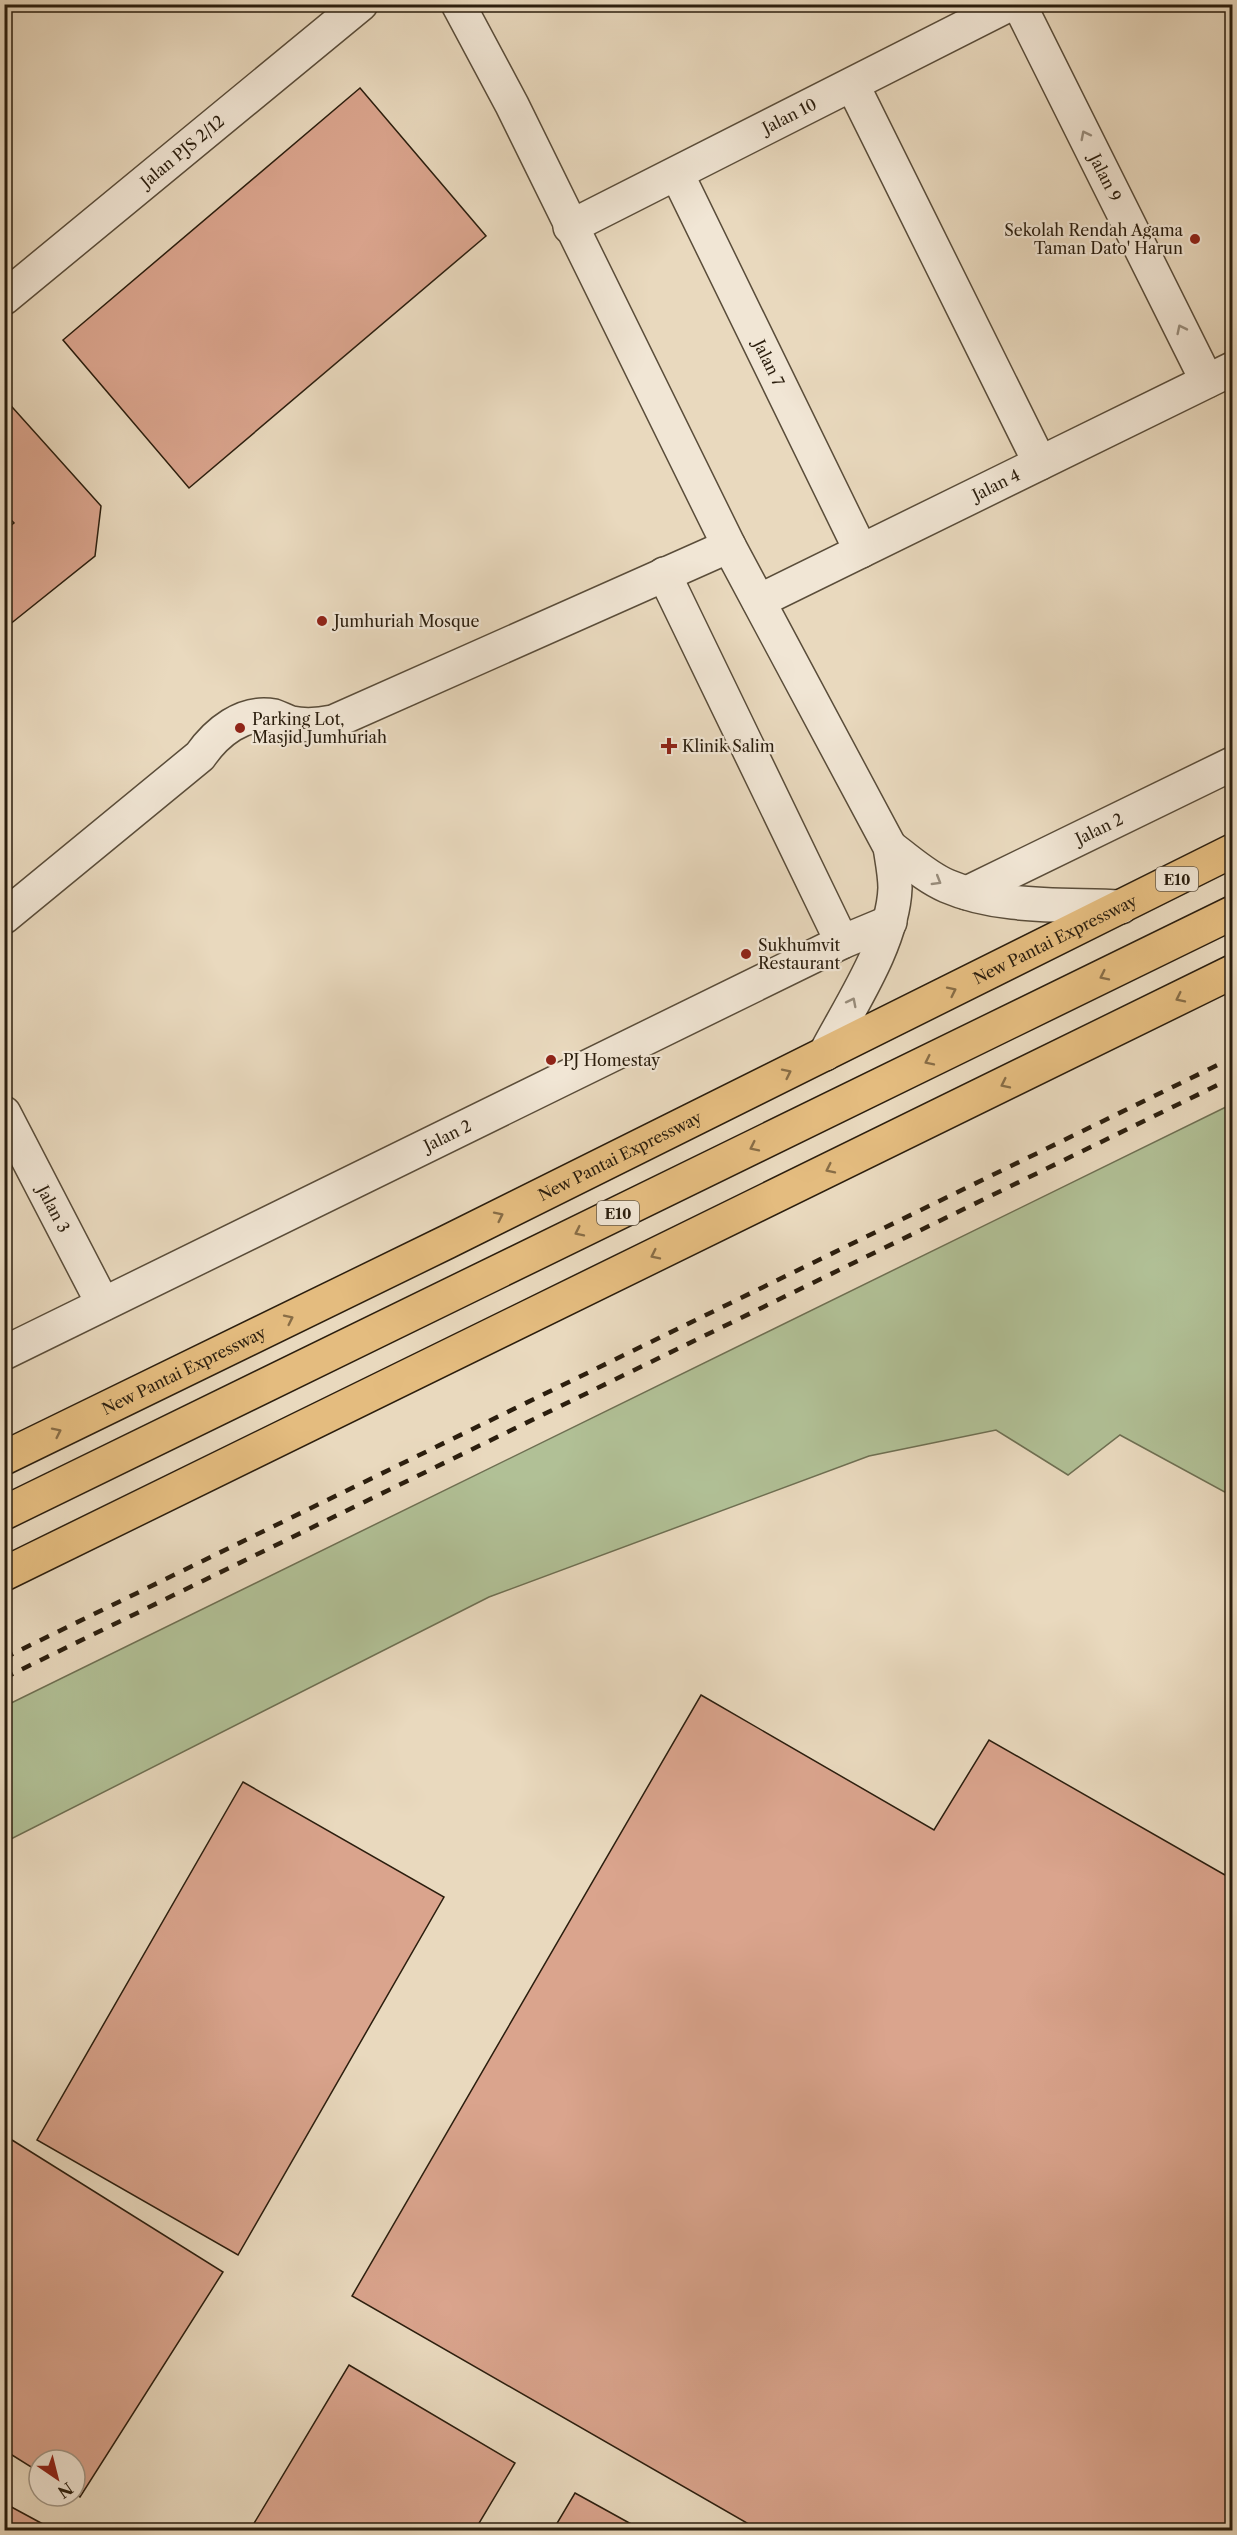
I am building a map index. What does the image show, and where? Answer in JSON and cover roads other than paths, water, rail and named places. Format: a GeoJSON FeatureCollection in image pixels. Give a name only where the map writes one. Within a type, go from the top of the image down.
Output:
{"type":"FeatureCollection","features":[{"type":"Feature","properties":{"kind":"highway","name":"New Pantai Expressway"},"geometry":{"type":"LineString","coordinates":[[4,1458],[1233,851]]}},
{"type":"Feature","properties":{"kind":"highway","name":"E10"},"geometry":{"type":"LineString","coordinates":[[4,1513],[1233,913]]}},
{"type":"Feature","properties":{"kind":"highway"},"geometry":{"type":"LineString","coordinates":[[4,1574],[1233,972]]}},
{"type":"Feature","properties":{"kind":"street","name":"Jalan PJS 2/12"},"geometry":{"type":"LineString","coordinates":[[4,298],[361,4]]}},
{"type":"Feature","properties":{"kind":"street"},"geometry":{"type":"LineString","coordinates":[[458,4],[512,105],[570,227],[729,546],[890,846],[895,887],[890,922],[876,957],[825,1054]]}},
{"type":"Feature","properties":{"kind":"street","name":"Jalan 10"},"geometry":{"type":"LineString","coordinates":[[570,227],[853,86],[1010,4]]}},
{"type":"Feature","properties":{"kind":"street","name":"Jalan 9"},"geometry":{"type":"LineString","coordinates":[[1019,4],[1220,375]]}},
{"type":"Feature","properties":{"kind":"street"},"geometry":{"type":"LineString","coordinates":[[853,86],[1040,463]]}},
{"type":"Feature","properties":{"kind":"street","name":"Jalan 7"},"geometry":{"type":"LineString","coordinates":[[677,174],[861,551]]}},
{"type":"Feature","properties":{"kind":"street","name":"Jalan 4"},"geometry":{"type":"LineString","coordinates":[[759,601],[1220,375]]}},
{"type":"Feature","properties":{"kind":"street"},"geometry":{"type":"LineString","coordinates":[[4,916],[200,756],[211,741],[226,728],[254,715],[273,716],[291,723],[313,726],[333,722],[729,546]]}},
{"type":"Feature","properties":{"kind":"street"},"geometry":{"type":"LineString","coordinates":[[664,574],[842,942]]}},
{"type":"Feature","properties":{"kind":"street","name":"Jalan 2"},"geometry":{"type":"LineString","coordinates":[[967,893],[1233,764]]}},
{"type":"Feature","properties":{"kind":"street"},"geometry":{"type":"LineString","coordinates":[[890,846],[935,880],[967,893],[1014,902],[1121,907]]}},
{"type":"Feature","properties":{"kind":"street","name":"Jalan 2"},"geometry":{"type":"LineString","coordinates":[[4,1353],[842,942],[890,922]]}},
{"type":"Feature","properties":{"kind":"street","name":"Jalan 3"},"geometry":{"type":"LineString","coordinates":[[4,1113],[103,1304]]}},
{"type":"Feature","properties":{"kind":"railway"},"geometry":{"type":"LineString","coordinates":[[4,1658],[1232,1058]]}},
{"type":"Feature","properties":{"kind":"railway"},"geometry":{"type":"LineString","coordinates":[[4,1678],[1232,1078]]}},
{"type":"Feature","properties":{"kind":"place","name":"Sekolah Rendah Agama Taman Dato' Harun"},"geometry":{"type":"Point","coordinates":[1195,239]}},
{"type":"Feature","properties":{"kind":"place","name":"Jumhuriah Mosque"},"geometry":{"type":"Point","coordinates":[322,621]}},
{"type":"Feature","properties":{"kind":"place","name":"Parking Lot, Masjid Jumhuriah"},"geometry":{"type":"Point","coordinates":[240,728]}},
{"type":"Feature","properties":{"kind":"place","name":"Klinik Salim"},"geometry":{"type":"Point","coordinates":[669,746]}},
{"type":"Feature","properties":{"kind":"place","name":"Sukhumvit Restaurant"},"geometry":{"type":"Point","coordinates":[746,954]}},
{"type":"Feature","properties":{"kind":"place","name":"PJ Homestay"},"geometry":{"type":"Point","coordinates":[551,1060]}}]}
